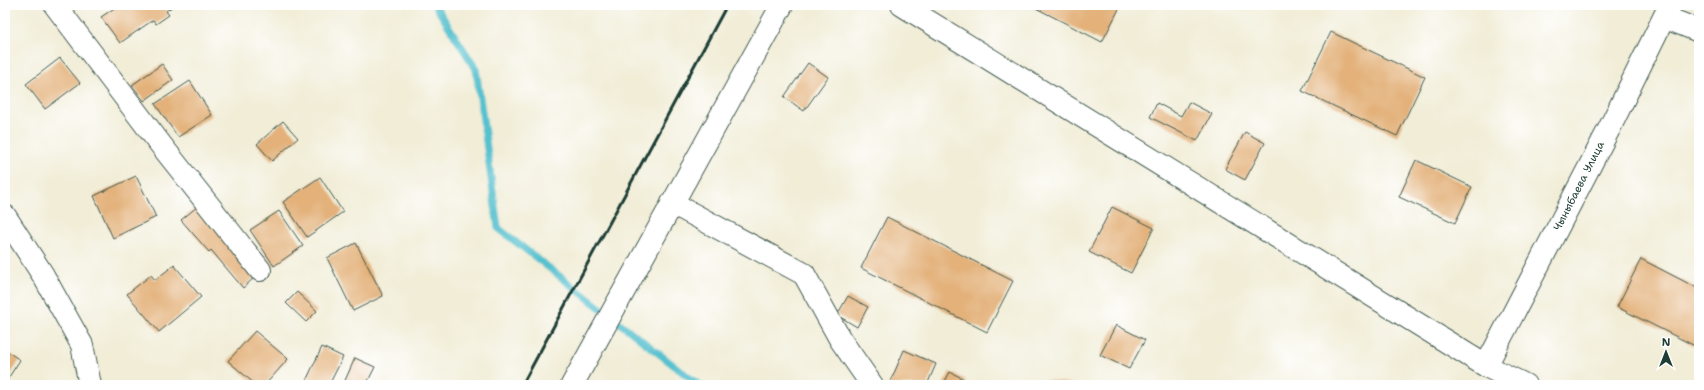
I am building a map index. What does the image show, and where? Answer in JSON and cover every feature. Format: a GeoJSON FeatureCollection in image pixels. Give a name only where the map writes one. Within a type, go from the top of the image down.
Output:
{"type":"FeatureCollection","features":[{"type":"Feature","properties":{"kind":"street"},"geometry":{"type":"LineString","coordinates":[[55,5],[161,145],[260,270]]}},
{"type":"Feature","properties":{"kind":"street"},"geometry":{"type":"LineString","coordinates":[[572,385],[782,5]]}},
{"type":"Feature","properties":{"kind":"street"},"geometry":{"type":"LineString","coordinates":[[902,5],[1486,366],[1525,385]]}},
{"type":"Feature","properties":{"kind":"street"},"geometry":{"type":"LineString","coordinates":[[1667,11],[1699,30]]}},
{"type":"Feature","properties":{"kind":"street","name":"Чыныбаева Улица"},"geometry":{"type":"LineString","coordinates":[[1486,366],[1610,127],[1667,11]]}},
{"type":"Feature","properties":{"kind":"street"},"geometry":{"type":"LineString","coordinates":[[672,203],[804,274],[840,339],[872,385]]}},
{"type":"Feature","properties":{"kind":"street"},"geometry":{"type":"LineString","coordinates":[[5,216],[43,275],[82,345],[90,385]]}},
{"type":"Feature","properties":{"kind":"building"},"geometry":{"type":"Polygon","coordinates":[[[119,5],[175,5],[166,11],[169,15],[156,24],[153,20],[120,43],[101,17],[119,5]]]}},
{"type":"Feature","properties":{"kind":"building"},"geometry":{"type":"Polygon","coordinates":[[[1030,5],[1121,5],[1102,42],[1030,5]]]}},
{"type":"Feature","properties":{"kind":"building"},"geometry":{"type":"Polygon","coordinates":[[[1331,32],[1425,77],[1397,136],[1302,91],[1331,32]]]}},
{"type":"Feature","properties":{"kind":"building"},"geometry":{"type":"Polygon","coordinates":[[[60,58],[80,83],[45,109],[26,84],[60,58]]]}},
{"type":"Feature","properties":{"kind":"building"},"geometry":{"type":"Polygon","coordinates":[[[808,63],[828,77],[804,111],[784,97],[808,63]]]}},
{"type":"Feature","properties":{"kind":"building"},"geometry":{"type":"Polygon","coordinates":[[[162,64],[173,80],[144,101],[132,85],[162,64]]]}},
{"type":"Feature","properties":{"kind":"building"},"geometry":{"type":"Polygon","coordinates":[[[190,81],[212,115],[178,137],[155,104],[190,81]]]}},
{"type":"Feature","properties":{"kind":"building"},"geometry":{"type":"Polygon","coordinates":[[[1189,102],[1212,114],[1197,141],[1150,117],[1157,103],[1181,116],[1189,102]]]}},
{"type":"Feature","properties":{"kind":"building"},"geometry":{"type":"Polygon","coordinates":[[[283,121],[298,138],[272,161],[257,144],[283,121]]]}},
{"type":"Feature","properties":{"kind":"building"},"geometry":{"type":"Polygon","coordinates":[[[1245,132],[1265,143],[1245,180],[1225,169],[1245,132]]]}},
{"type":"Feature","properties":{"kind":"building"},"geometry":{"type":"Polygon","coordinates":[[[1416,160],[1472,187],[1455,223],[1399,197],[1416,160]]]}},
{"type":"Feature","properties":{"kind":"building"},"geometry":{"type":"Polygon","coordinates":[[[136,176],[156,217],[113,238],[94,196],[136,176]]]}},
{"type":"Feature","properties":{"kind":"building"},"geometry":{"type":"Polygon","coordinates":[[[320,177],[343,212],[307,237],[283,202],[320,177]]]}},
{"type":"Feature","properties":{"kind":"building"},"geometry":{"type":"Polygon","coordinates":[[[198,206],[257,275],[243,288],[211,250],[209,252],[181,220],[198,206]]]}},
{"type":"Feature","properties":{"kind":"building"},"geometry":{"type":"Polygon","coordinates":[[[1112,207],[1154,228],[1131,273],[1089,252],[1112,207]]]}},
{"type":"Feature","properties":{"kind":"building"},"geometry":{"type":"Polygon","coordinates":[[[279,211],[303,246],[274,266],[250,230],[279,211]]]}},
{"type":"Feature","properties":{"kind":"building"},"geometry":{"type":"Polygon","coordinates":[[[887,217],[1013,281],[987,332],[861,268],[887,217]]]}},
{"type":"Feature","properties":{"kind":"building"},"geometry":{"type":"Polygon","coordinates":[[[356,243],[383,296],[353,311],[327,258],[356,243]]]}},
{"type":"Feature","properties":{"kind":"building"},"geometry":{"type":"Polygon","coordinates":[[[1641,259],[1699,289],[1699,348],[1617,307],[1641,259]]]}},
{"type":"Feature","properties":{"kind":"building"},"geometry":{"type":"Polygon","coordinates":[[[174,265],[201,297],[159,332],[127,294],[151,275],[155,280],[174,265]]]}},
{"type":"Feature","properties":{"kind":"building"},"geometry":{"type":"Polygon","coordinates":[[[297,292],[317,311],[306,322],[286,303],[297,292]]]}},
{"type":"Feature","properties":{"kind":"building"},"geometry":{"type":"Polygon","coordinates":[[[848,296],[868,307],[857,327],[837,315],[848,296]]]}},
{"type":"Feature","properties":{"kind":"building"},"geometry":{"type":"Polygon","coordinates":[[[1116,325],[1145,340],[1129,369],[1100,355],[1116,325]]]}},
{"type":"Feature","properties":{"kind":"building"},"geometry":{"type":"Polygon","coordinates":[[[255,331],[288,359],[265,385],[256,385],[228,361],[255,331]]]}},
{"type":"Feature","properties":{"kind":"building"},"geometry":{"type":"Polygon","coordinates":[[[322,347],[343,357],[329,385],[304,385],[322,347]]]}},
{"type":"Feature","properties":{"kind":"building"},"geometry":{"type":"Polygon","coordinates":[[[5,350],[20,360],[5,383],[5,350]]]}},
{"type":"Feature","properties":{"kind":"building"},"geometry":{"type":"Polygon","coordinates":[[[904,350],[936,364],[927,385],[889,385],[904,350]]]}},
{"type":"Feature","properties":{"kind":"building"},"geometry":{"type":"Polygon","coordinates":[[[355,358],[375,367],[366,385],[343,385],[355,358]]]}},
{"type":"Feature","properties":{"kind":"building"},"geometry":{"type":"Polygon","coordinates":[[[950,372],[966,380],[963,385],[943,385],[950,372]]]}},
{"type":"Feature","properties":{"kind":"building"},"geometry":{"type":"Polygon","coordinates":[[[1048,380],[1072,384],[1072,385],[1047,385],[1048,380]]]}},
{"type":"Feature","properties":{"kind":"waterway"},"geometry":{"type":"LineString","coordinates":[[435,5],[476,69],[498,228],[699,385]]}},
{"type":"Feature","properties":{"kind":"railway"},"geometry":{"type":"LineString","coordinates":[[522,385],[727,5]]}}]}
